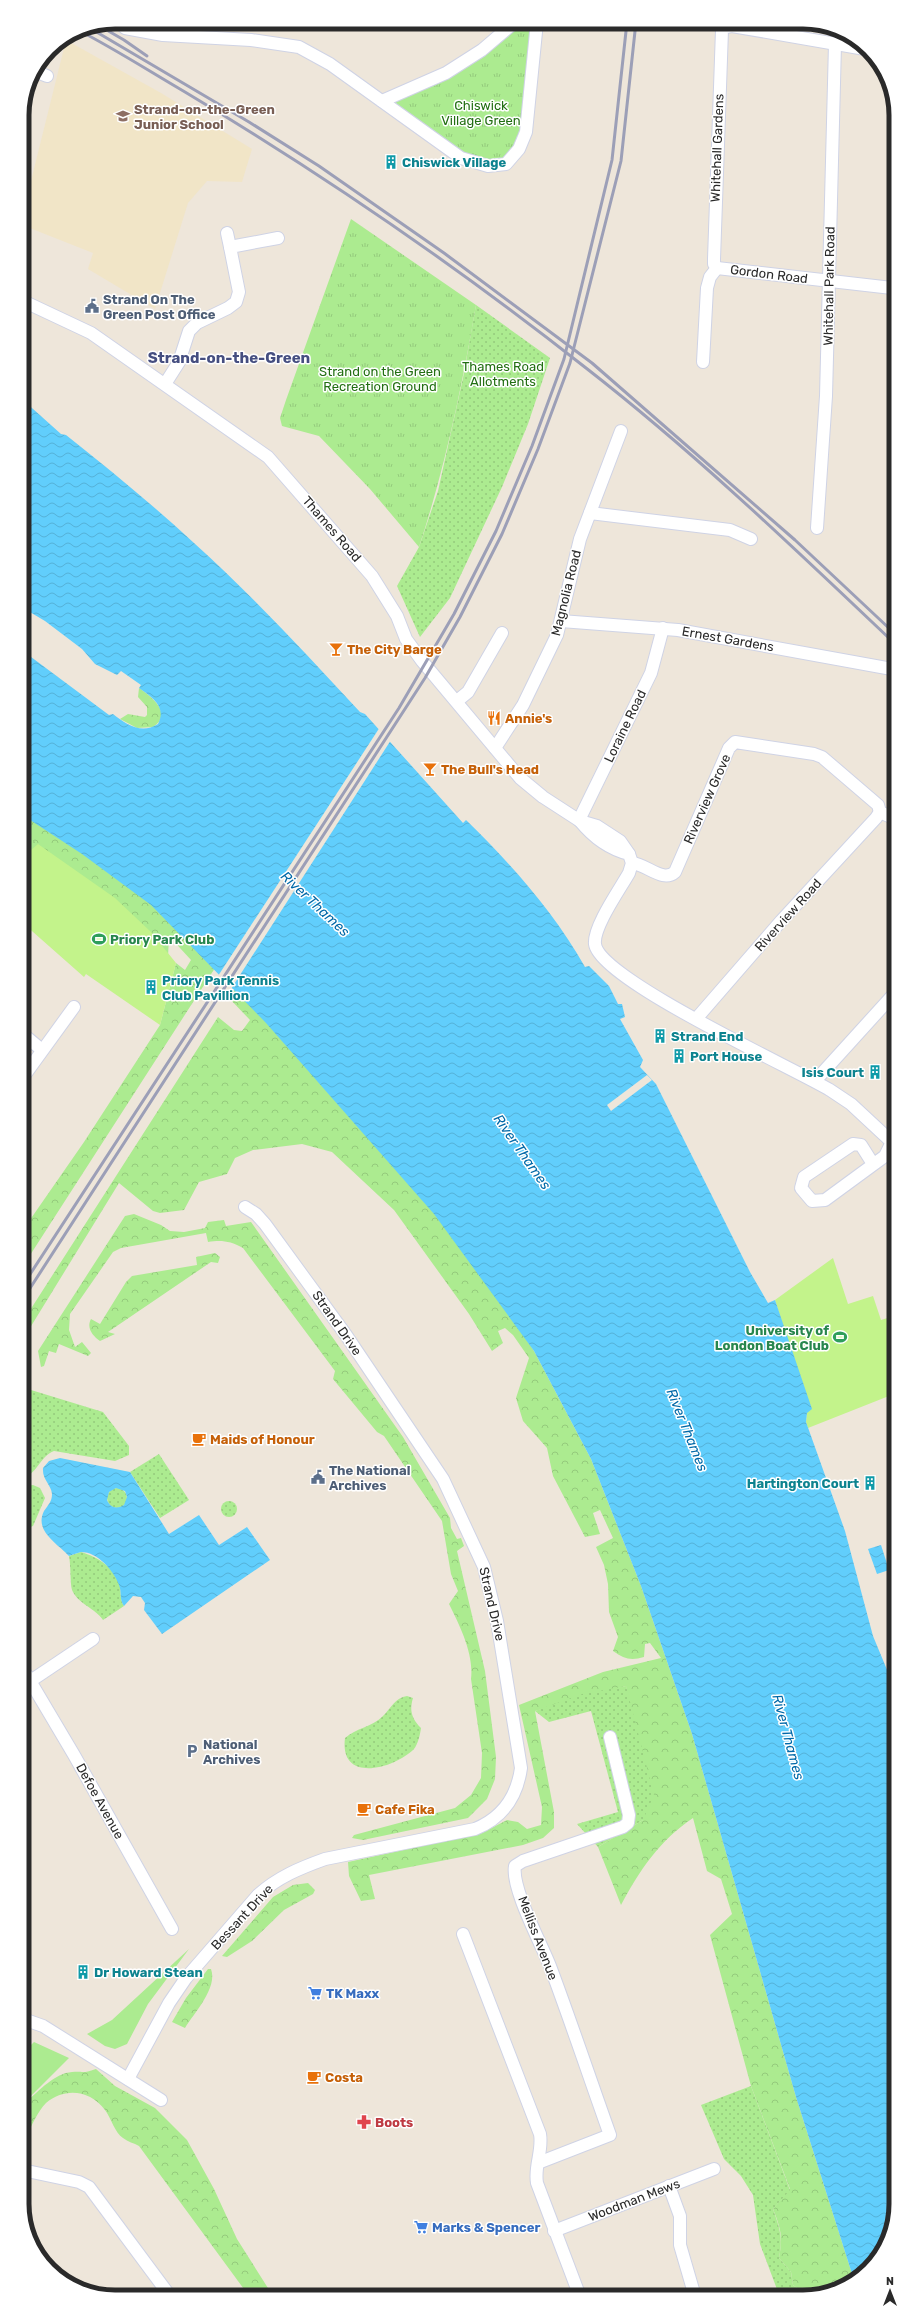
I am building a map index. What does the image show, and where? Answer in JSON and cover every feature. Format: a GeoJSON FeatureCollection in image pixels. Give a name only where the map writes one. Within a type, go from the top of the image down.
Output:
{"type":"FeatureCollection","features":[{"type":"Feature","properties":{"kind":"street"},"geometry":{"type":"LineString","coordinates":[[130,29],[163,35],[251,40],[299,47],[330,64],[461,158],[488,166],[506,164],[519,149],[526,132],[536,29]]}},
{"type":"Feature","properties":{"kind":"street"},"geometry":{"type":"LineString","coordinates":[[382,101],[446,73],[482,50],[507,29]]}},
{"type":"Feature","properties":{"kind":"street","name":"Whitehall Gardens"},"geometry":{"type":"LineString","coordinates":[[717,268],[714,264],[714,259],[720,60],[724,29]]}},
{"type":"Feature","properties":{"kind":"street","name":"Whitehall Gardens"},"geometry":{"type":"LineString","coordinates":[[749,29],[834,44]]}},
{"type":"Feature","properties":{"kind":"street"},"geometry":{"type":"LineString","coordinates":[[834,44],[856,47]]}},
{"type":"Feature","properties":{"kind":"street","name":"Whitehall Park Road"},"geometry":{"type":"LineString","coordinates":[[817,528],[826,396],[834,44]]}},
{"type":"Feature","properties":{"kind":"street"},"geometry":{"type":"LineString","coordinates":[[40,73],[46,76]]}},
{"type":"Feature","properties":{"kind":"street"},"geometry":{"type":"LineString","coordinates":[[165,384],[179,362],[189,331],[197,323],[228,308],[236,302],[239,292],[227,233]]}},
{"type":"Feature","properties":{"kind":"street"},"geometry":{"type":"LineString","coordinates":[[230,247],[278,238]]}},
{"type":"Feature","properties":{"kind":"street"},"geometry":{"type":"LineString","coordinates":[[703,362],[707,288],[710,277],[717,268]]}},
{"type":"Feature","properties":{"kind":"street","name":"Gordon Road"},"geometry":{"type":"LineString","coordinates":[[717,268],[889,288]]}},
{"type":"Feature","properties":{"kind":"street","name":"Thames Road"},"geometry":{"type":"LineString","coordinates":[[29,304],[91,333],[268,457],[372,576],[400,622],[406,639],[422,661],[457,700],[495,748],[531,788],[580,820],[597,826],[620,841],[630,858]]}},
{"type":"Feature","properties":{"kind":"street","name":"Magnolia Road"},"geometry":{"type":"LineString","coordinates":[[495,748],[523,704],[545,660],[561,621],[572,566],[621,430]]}},
{"type":"Feature","properties":{"kind":"street"},"geometry":{"type":"LineString","coordinates":[[590,513],[730,530],[751,540]]}},
{"type":"Feature","properties":{"kind":"street","name":"Ernest Gardens"},"geometry":{"type":"LineString","coordinates":[[561,621],[663,628],[889,668]]}},
{"type":"Feature","properties":{"kind":"street","name":"Loraine Road"},"geometry":{"type":"LineString","coordinates":[[580,820],[651,673],[663,628]]}},
{"type":"Feature","properties":{"kind":"street"},"geometry":{"type":"LineString","coordinates":[[457,700],[468,692],[502,633]]}},
{"type":"Feature","properties":{"kind":"street","name":"Riverview Grove"},"geometry":{"type":"LineString","coordinates":[[630,858],[663,876],[671,876],[675,872],[729,748],[735,742],[814,754],[822,757],[878,805],[880,812],[889,816]]}},
{"type":"Feature","properties":{"kind":"street","name":"Riverview Road"},"geometry":{"type":"LineString","coordinates":[[696,1019],[781,921],[880,812]]}},
{"type":"Feature","properties":{"kind":"street"},"geometry":{"type":"LineString","coordinates":[[630,858],[629,873],[599,928],[595,940],[596,949],[605,961],[632,982],[696,1019],[814,1081],[851,1104],[889,1139]]}},
{"type":"Feature","properties":{"kind":"street"},"geometry":{"type":"LineString","coordinates":[[814,1081],[889,999]]}},
{"type":"Feature","properties":{"kind":"street"},"geometry":{"type":"LineString","coordinates":[[29,1069],[74,1006]]}},
{"type":"Feature","properties":{"kind":"street"},"geometry":{"type":"LineString","coordinates":[[29,1039],[42,1050]]}},
{"type":"Feature","properties":{"kind":"street"},"geometry":{"type":"LineString","coordinates":[[873,1164],[861,1145],[853,1144],[804,1178],[801,1188],[812,1201],[824,1200],[885,1156],[889,1150]]}},
{"type":"Feature","properties":{"kind":"street","name":"Strand Drive"},"geometry":{"type":"LineString","coordinates":[[245,1207],[256,1214],[320,1298],[443,1480],[455,1503],[484,1567],[497,1621],[509,1703],[520,1754],[519,1782],[513,1798],[504,1809],[487,1824],[475,1829],[325,1859]]}},
{"type":"Feature","properties":{"kind":"street"},"geometry":{"type":"LineString","coordinates":[[29,1678],[93,1639]]}},
{"type":"Feature","properties":{"kind":"street","name":"Defoe Avenue"},"geometry":{"type":"LineString","coordinates":[[29,1682],[172,1929]]}},
{"type":"Feature","properties":{"kind":"street","name":"Melliss Avenue"},"geometry":{"type":"LineString","coordinates":[[538,2163],[610,2135],[550,1966],[514,1873],[515,1866],[523,1861],[623,1828],[628,1823],[629,1815],[610,1737]]}},
{"type":"Feature","properties":{"kind":"street","name":"Bessant Drive"},"geometry":{"type":"LineString","coordinates":[[128,2079],[169,2004],[186,1978],[258,1895],[283,1876],[325,1859]]}},
{"type":"Feature","properties":{"kind":"street"},"geometry":{"type":"LineString","coordinates":[[463,1934],[540,2134],[542,2146],[535,2172],[537,2183],[577,2290]]}},
{"type":"Feature","properties":{"kind":"street"},"geometry":{"type":"LineString","coordinates":[[29,2021],[43,2026],[161,2100]]}},
{"type":"Feature","properties":{"kind":"street","name":"Woodman Mews"},"geometry":{"type":"LineString","coordinates":[[554,2231],[714,2169]]}},
{"type":"Feature","properties":{"kind":"street"},"geometry":{"type":"LineString","coordinates":[[29,2171],[79,2182],[89,2187],[166,2290]]}},
{"type":"Feature","properties":{"kind":"street"},"geometry":{"type":"LineString","coordinates":[[669,2186],[680,2216],[680,2245],[693,2290]]}},
{"type":"Feature","properties":{"kind":"shaded area"},"geometry":{"type":"Polygon","coordinates":[[[69,42],[161,93],[252,149],[242,182],[207,181],[188,203],[155,309],[88,269],[93,253],[29,228],[29,189],[65,45],[69,42]]]}},
{"type":"Feature","properties":{"kind":"green space","name":"Chiswick Village Green"},"geometry":{"type":"Polygon","coordinates":[[[510,29],[536,29],[530,128],[509,168],[459,160],[382,103],[510,29]]]}},
{"type":"Feature","properties":{"kind":"green space","name":"Strand on the Green Recreation Ground"},"geometry":{"type":"Polygon","coordinates":[[[351,219],[476,305],[465,366],[445,457],[419,547],[370,489],[319,436],[282,426],[280,418],[351,219]]]}},
{"type":"Feature","properties":{"kind":"green space","name":"Thames Road Allotments"},"geometry":{"type":"Polygon","coordinates":[[[476,305],[550,358],[528,424],[502,487],[450,598],[420,637],[397,586],[419,547],[438,491],[463,378],[476,305]]]}},
{"type":"Feature","properties":{"kind":"green space"},"geometry":{"type":"Polygon","coordinates":[[[139,688],[154,700],[161,711],[159,722],[153,727],[137,728],[120,719],[128,714],[145,717],[147,715],[147,707],[138,697],[139,688]]]}},
{"type":"Feature","properties":{"kind":"green space"},"geometry":{"type":"Polygon","coordinates":[[[29,810],[112,863],[215,968],[29,1257],[29,1221],[84,1142],[160,1025],[176,963],[185,970],[191,960],[169,936],[168,957],[29,863],[29,810]]]}},
{"type":"Feature","properties":{"kind":"green space"},"geometry":{"type":"Polygon","coordinates":[[[29,838],[38,844],[29,852],[29,838]]]}},
{"type":"Feature","properties":{"kind":"green space","name":"Priory Park Club"},"geometry":{"type":"Polygon","coordinates":[[[38,844],[115,898],[151,932],[176,963],[160,1025],[86,974],[84,977],[29,928],[29,852],[38,844]]]}},
{"type":"Feature","properties":{"kind":"green space"},"geometry":{"type":"Polygon","coordinates":[[[237,984],[423,1178],[534,1351],[591,1459],[641,1586],[692,1734],[796,2097],[852,2275],[841,2281],[820,2288],[799,2290],[793,2285],[791,2272],[779,2258],[781,2244],[780,2233],[773,2209],[790,2189],[751,2086],[710,1935],[732,1914],[721,1879],[707,1871],[693,1818],[660,1846],[635,1880],[621,1905],[598,1847],[643,1820],[626,1686],[535,1711],[554,1812],[554,1828],[543,1838],[523,1845],[369,1875],[375,1899],[361,1901],[349,1876],[348,1862],[482,1833],[507,1820],[518,1822],[527,1829],[541,1825],[542,1807],[519,1705],[603,1672],[661,1658],[650,1643],[645,1644],[644,1657],[631,1659],[621,1656],[613,1651],[618,1637],[609,1612],[608,1584],[604,1565],[596,1547],[613,1538],[600,1510],[593,1513],[600,1534],[585,1537],[553,1476],[547,1448],[523,1421],[516,1398],[529,1358],[513,1335],[505,1328],[498,1331],[503,1343],[492,1351],[469,1314],[394,1210],[332,1152],[302,1144],[253,1150],[235,1158],[227,1174],[199,1182],[184,1210],[160,1213],[153,1211],[119,1183],[29,1329],[29,1312],[218,1017],[234,1030],[242,1031],[250,1020],[228,997],[237,984]]]}},
{"type":"Feature","properties":{"kind":"green space"},"geometry":{"type":"Polygon","coordinates":[[[134,1214],[161,1225],[170,1231],[184,1232],[205,1228],[208,1222],[224,1220],[226,1226],[251,1222],[403,1437],[450,1518],[451,1528],[457,1539],[461,1538],[464,1546],[457,1551],[485,1671],[496,1757],[495,1779],[487,1799],[468,1818],[363,1840],[352,1838],[354,1835],[455,1808],[471,1795],[481,1778],[482,1753],[471,1679],[470,1660],[458,1621],[449,1604],[458,1591],[451,1574],[442,1521],[384,1436],[377,1432],[333,1379],[335,1371],[243,1248],[226,1242],[208,1242],[206,1233],[121,1248],[113,1252],[70,1314],[69,1330],[75,1347],[82,1342],[91,1353],[88,1356],[59,1344],[56,1353],[49,1351],[44,1366],[41,1367],[38,1351],[125,1216],[134,1214]]]}},
{"type":"Feature","properties":{"kind":"green space"},"geometry":{"type":"Polygon","coordinates":[[[215,1253],[220,1257],[218,1263],[211,1262],[108,1332],[115,1334],[100,1341],[95,1337],[89,1326],[91,1319],[100,1324],[126,1282],[132,1276],[197,1265],[196,1257],[215,1253]]]}},
{"type":"Feature","properties":{"kind":"green space","name":"University of London Boat Club"},"geometry":{"type":"Polygon","coordinates":[[[833,1258],[848,1304],[873,1296],[881,1320],[889,1318],[889,1396],[808,1428],[806,1422],[807,1413],[792,1354],[775,1300],[833,1258]]]}},
{"type":"Feature","properties":{"kind":"green space"},"geometry":{"type":"Polygon","coordinates":[[[31,1390],[103,1412],[129,1446],[129,1455],[115,1461],[54,1451],[46,1456],[29,1475],[29,1393],[31,1390]]]}},
{"type":"Feature","properties":{"kind":"green space"},"geometry":{"type":"Polygon","coordinates":[[[159,1454],[189,1500],[160,1518],[130,1472],[159,1454]]]}},
{"type":"Feature","properties":{"kind":"green space"},"geometry":{"type":"Polygon","coordinates":[[[33,1485],[40,1488],[45,1498],[33,1526],[29,1528],[29,1486],[33,1485]]]}},
{"type":"Feature","properties":{"kind":"green space"},"geometry":{"type":"Polygon","coordinates":[[[117,1488],[124,1491],[127,1498],[124,1505],[117,1508],[110,1505],[107,1498],[110,1491],[117,1488]]]}},
{"type":"Feature","properties":{"kind":"green space"},"geometry":{"type":"Polygon","coordinates":[[[229,1501],[236,1506],[237,1509],[232,1516],[229,1517],[222,1512],[221,1509],[226,1502],[229,1501]]]}},
{"type":"Feature","properties":{"kind":"green space"},"geometry":{"type":"Polygon","coordinates":[[[81,1552],[100,1560],[115,1574],[118,1580],[121,1599],[124,1606],[103,1620],[96,1612],[78,1599],[72,1590],[69,1556],[81,1552]]]}},
{"type":"Feature","properties":{"kind":"green space"},"geometry":{"type":"Polygon","coordinates":[[[626,1686],[654,1795],[643,1820],[598,1847],[577,1824],[618,1812],[591,1711],[549,1722],[535,1711],[582,1694],[626,1686]]]}},
{"type":"Feature","properties":{"kind":"green space"},"geometry":{"type":"Polygon","coordinates":[[[407,1696],[413,1698],[411,1711],[415,1721],[421,1728],[418,1742],[414,1749],[394,1762],[382,1766],[370,1768],[359,1767],[350,1762],[345,1752],[345,1738],[379,1720],[396,1701],[407,1696]]]}},
{"type":"Feature","properties":{"kind":"green space"},"geometry":{"type":"Polygon","coordinates":[[[308,1883],[315,1890],[313,1894],[284,1910],[252,1941],[227,1957],[222,1956],[273,1897],[293,1885],[308,1883]]]}},
{"type":"Feature","properties":{"kind":"green space"},"geometry":{"type":"Polygon","coordinates":[[[189,1949],[148,2004],[127,2044],[115,2049],[105,2046],[87,2034],[112,2020],[189,1949]]]}},
{"type":"Feature","properties":{"kind":"green space"},"geometry":{"type":"Polygon","coordinates":[[[208,1969],[211,1969],[211,1984],[199,2008],[185,2028],[172,2022],[186,1998],[208,1969]]]}},
{"type":"Feature","properties":{"kind":"green space"},"geometry":{"type":"Polygon","coordinates":[[[34,2042],[69,2058],[29,2098],[29,2064],[30,2046],[34,2042]]]}},
{"type":"Feature","properties":{"kind":"green space"},"geometry":{"type":"Polygon","coordinates":[[[96,2069],[115,2086],[155,2108],[187,2140],[214,2189],[237,2239],[269,2290],[245,2290],[139,2146],[120,2136],[105,2110],[92,2098],[77,2093],[69,2093],[53,2098],[40,2110],[29,2131],[29,2099],[53,2079],[59,2076],[72,2072],[85,2072],[96,2069]]]}},
{"type":"Feature","properties":{"kind":"green space"},"geometry":{"type":"Polygon","coordinates":[[[751,2086],[790,2190],[773,2209],[780,2233],[781,2244],[779,2258],[791,2272],[793,2285],[799,2290],[777,2290],[760,2244],[753,2195],[741,2176],[724,2159],[701,2105],[751,2086]]]}},
{"type":"Feature","properties":{"kind":"water","name":"River Thames"},"geometry":{"type":"Polygon","coordinates":[[[29,405],[61,434],[66,435],[147,501],[216,563],[279,626],[360,712],[365,714],[463,823],[466,820],[531,889],[560,927],[585,967],[589,966],[609,986],[618,1004],[622,1004],[625,1017],[620,1019],[643,1060],[640,1067],[656,1084],[750,1272],[768,1303],[775,1300],[812,1409],[807,1413],[806,1422],[845,1531],[873,1636],[889,1675],[889,2204],[887,2221],[880,2242],[864,2265],[852,2275],[796,2097],[692,1734],[641,1586],[591,1459],[534,1351],[434,1214],[266,1023],[151,905],[82,854],[29,819],[29,655],[109,715],[113,714],[134,727],[146,728],[158,724],[161,712],[157,703],[139,688],[141,685],[121,671],[117,675],[95,664],[82,649],[45,621],[29,612],[29,405]]]}},
{"type":"Feature","properties":{"kind":"water"},"geometry":{"type":"Polygon","coordinates":[[[60,1458],[130,1472],[169,1534],[199,1515],[219,1545],[247,1527],[270,1560],[162,1634],[144,1610],[145,1603],[141,1597],[133,1596],[124,1606],[117,1580],[104,1563],[93,1555],[87,1553],[81,1552],[69,1556],[44,1531],[42,1518],[44,1511],[52,1497],[50,1487],[43,1472],[43,1468],[49,1461],[60,1458]],[[116,1488],[109,1492],[107,1500],[114,1507],[121,1507],[124,1505],[127,1497],[125,1491],[116,1488]]]}},
{"type":"Feature","properties":{"kind":"water"},"geometry":{"type":"Polygon","coordinates":[[[881,1545],[889,1570],[877,1574],[868,1549],[881,1545]]]}},
{"type":"Feature","properties":{"kind":"pier"},"geometry":{"type":"Polygon","coordinates":[[[380,727],[391,740],[231,989],[218,976],[380,727]]]}},
{"type":"Feature","properties":{"kind":"pier"},"geometry":{"type":"Polygon","coordinates":[[[647,1075],[652,1080],[611,1111],[607,1105],[647,1075]]]}},
{"type":"Feature","properties":{"kind":"railway"},"geometry":{"type":"LineString","coordinates":[[29,1276],[399,708],[454,614],[496,531],[532,446],[564,359],[612,160],[626,29]]}},
{"type":"Feature","properties":{"kind":"railway"},"geometry":{"type":"LineString","coordinates":[[29,1290],[425,678],[460,617],[502,534],[538,449],[570,363],[621,161],[635,29]]}},
{"type":"Feature","properties":{"kind":"railway"},"geometry":{"type":"LineString","coordinates":[[106,30],[147,56]]}},
{"type":"Feature","properties":{"kind":"railway"},"geometry":{"type":"LineString","coordinates":[[96,32],[249,122],[319,166],[444,253],[592,363],[795,540],[889,628]]}},
{"type":"Feature","properties":{"kind":"railway"},"geometry":{"type":"LineString","coordinates":[[86,34],[119,52],[288,156],[390,223],[489,294],[586,368],[665,433],[780,535],[889,638]]}},
{"type":"Feature","properties":{"kind":"place","name":"Strand-on-the-Green Junior School"},"geometry":{"type":"Point","coordinates":[123,116]}},
{"type":"Feature","properties":{"kind":"place","name":"Chiswick Village"},"geometry":{"type":"Point","coordinates":[391,162]}},
{"type":"Feature","properties":{"kind":"place","name":"Strand On The Green Post Office"},"geometry":{"type":"Point","coordinates":[92,306]}},
{"type":"Feature","properties":{"kind":"place","name":"The City Barge"},"geometry":{"type":"Point","coordinates":[336,649]}},
{"type":"Feature","properties":{"kind":"place","name":"Annie's"},"geometry":{"type":"Point","coordinates":[494,718]}},
{"type":"Feature","properties":{"kind":"place","name":"The Bull's Head"},"geometry":{"type":"Point","coordinates":[430,769]}},
{"type":"Feature","properties":{"kind":"place","name":"Priory Park Club"},"geometry":{"type":"Point","coordinates":[99,939]}},
{"type":"Feature","properties":{"kind":"place","name":"Priory Park Tennis Club Pavillion"},"geometry":{"type":"Point","coordinates":[151,987]}},
{"type":"Feature","properties":{"kind":"place","name":"Strand End"},"geometry":{"type":"Point","coordinates":[660,1036]}},
{"type":"Feature","properties":{"kind":"place","name":"Port House"},"geometry":{"type":"Point","coordinates":[679,1056]}},
{"type":"Feature","properties":{"kind":"place","name":"Isis Court"},"geometry":{"type":"Point","coordinates":[875,1072]}},
{"type":"Feature","properties":{"kind":"place","name":"University of London Boat Club"},"geometry":{"type":"Point","coordinates":[840,1337]}},
{"type":"Feature","properties":{"kind":"place","name":"Maids of Honour"},"geometry":{"type":"Point","coordinates":[199,1439]}},
{"type":"Feature","properties":{"kind":"place","name":"The National Archives"},"geometry":{"type":"Point","coordinates":[318,1477]}},
{"type":"Feature","properties":{"kind":"place","name":"Hartington Court"},"geometry":{"type":"Point","coordinates":[870,1483]}},
{"type":"Feature","properties":{"kind":"place","name":"National Archives"},"geometry":{"type":"Point","coordinates":[192,1751]}},
{"type":"Feature","properties":{"kind":"place","name":"Cafe Fika"},"geometry":{"type":"Point","coordinates":[364,1809]}},
{"type":"Feature","properties":{"kind":"place","name":"Dr Howard Stean"},"geometry":{"type":"Point","coordinates":[83,1972]}},
{"type":"Feature","properties":{"kind":"place","name":"TK Maxx"},"geometry":{"type":"Point","coordinates":[315,1993]}},
{"type":"Feature","properties":{"kind":"place","name":"Costa"},"geometry":{"type":"Point","coordinates":[314,2077]}},
{"type":"Feature","properties":{"kind":"place","name":"Boots"},"geometry":{"type":"Point","coordinates":[364,2122]}},
{"type":"Feature","properties":{"kind":"place","name":"Marks & Spencer"},"geometry":{"type":"Point","coordinates":[421,2227]}},
{"type":"Feature","properties":{"kind":"district","name":"Strand-on-the-Green"},"geometry":{"type":"Point","coordinates":[229,358]}}]}
